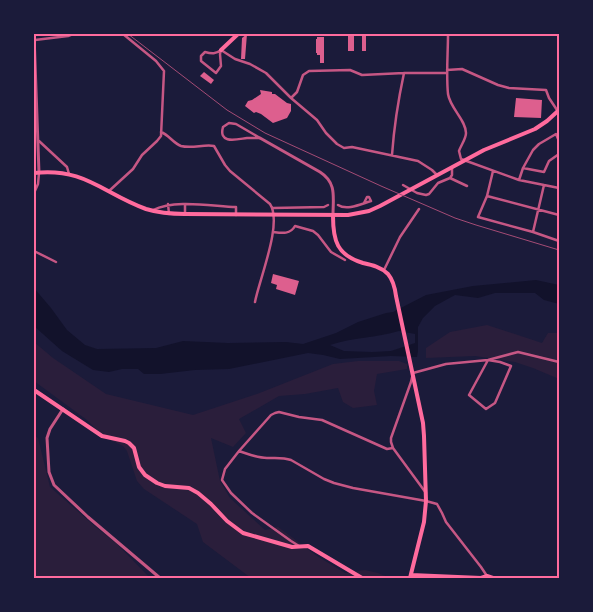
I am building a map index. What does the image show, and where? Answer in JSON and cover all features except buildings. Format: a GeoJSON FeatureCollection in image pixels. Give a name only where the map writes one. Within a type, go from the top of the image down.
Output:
{"type":"FeatureCollection","features":[{"type":"Feature","properties":{"kind":"main road"},"geometry":{"type":"LineString","coordinates":[[222,50],[238,34]]}},
{"type":"Feature","properties":{"kind":"main road"},"geometry":{"type":"LineString","coordinates":[[34,173],[57,172],[69,174],[84,179],[140,206],[169,214],[348,215],[369,211],[398,197],[489,148],[535,129],[559,112]]}},
{"type":"Feature","properties":{"kind":"main road"},"geometry":{"type":"LineString","coordinates":[[333,216],[334,236],[336,243],[342,251],[354,260],[384,270],[392,280],[413,373],[424,436],[426,501],[424,522],[411,577],[482,578],[487,576],[493,578]]}},
{"type":"Feature","properties":{"kind":"main road"},"geometry":{"type":"LineString","coordinates":[[34,390],[102,436],[129,443],[134,448],[139,467],[145,475],[165,486],[189,488],[198,493],[227,521],[244,533],[284,545],[308,546],[362,578]]}},
{"type":"Feature","properties":{"kind":"street"},"geometry":{"type":"LineString","coordinates":[[34,34],[40,173],[34,193]]}},
{"type":"Feature","properties":{"kind":"street"},"geometry":{"type":"LineString","coordinates":[[34,40],[72,34]]}},
{"type":"Feature","properties":{"kind":"street"},"geometry":{"type":"LineString","coordinates":[[109,191],[133,169],[142,156],[157,142],[161,132],[164,71],[156,61],[123,34]]}},
{"type":"Feature","properties":{"kind":"street"},"geometry":{"type":"LineString","coordinates":[[448,34],[447,71],[449,102],[461,118],[466,131],[459,151],[460,157],[464,161],[519,180],[559,188]]}},
{"type":"Feature","properties":{"kind":"street"},"geometry":{"type":"LineString","coordinates":[[222,50],[220,54],[221,66],[216,73],[201,61],[201,56],[205,52],[213,54],[222,50]]}},
{"type":"Feature","properties":{"kind":"street"},"geometry":{"type":"LineString","coordinates":[[222,50],[235,59],[250,64],[266,73],[317,120],[326,134],[340,146],[418,161],[432,170],[437,176]]}},
{"type":"Feature","properties":{"kind":"street"},"geometry":{"type":"LineString","coordinates":[[291,98],[297,92],[303,75],[309,71],[350,70],[362,75],[462,69],[498,85],[510,88],[546,90],[548,98],[559,112]]}},
{"type":"Feature","properties":{"kind":"street"},"geometry":{"type":"LineString","coordinates":[[392,156],[397,107],[404,73]]}},
{"type":"Feature","properties":{"kind":"street"},"geometry":{"type":"LineString","coordinates":[[260,138],[229,140],[223,136],[222,131],[223,127],[229,123],[236,124],[320,172],[328,178],[332,188],[333,216]]}},
{"type":"Feature","properties":{"kind":"street"},"geometry":{"type":"LineString","coordinates":[[161,132],[176,144],[184,147],[214,146],[230,171],[273,208],[273,232],[255,302]]}},
{"type":"Feature","properties":{"kind":"street"},"geometry":{"type":"LineString","coordinates":[[250,138],[251,133]]}},
{"type":"Feature","properties":{"kind":"street"},"geometry":{"type":"LineString","coordinates":[[519,180],[533,150],[539,144],[556,134],[559,141]]}},
{"type":"Feature","properties":{"kind":"street"},"geometry":{"type":"LineString","coordinates":[[39,141],[67,167],[69,174]]}},
{"type":"Feature","properties":{"kind":"street"},"geometry":{"type":"LineString","coordinates":[[524,168],[544,172],[549,161],[559,154]]}},
{"type":"Feature","properties":{"kind":"street"},"geometry":{"type":"LineString","coordinates":[[403,185],[417,193],[429,194],[438,183],[450,178],[452,168]]}},
{"type":"Feature","properties":{"kind":"street"},"geometry":{"type":"LineString","coordinates":[[493,171],[487,196],[478,217],[559,241]]}},
{"type":"Feature","properties":{"kind":"street"},"geometry":{"type":"LineString","coordinates":[[450,178],[467,186]]}},
{"type":"Feature","properties":{"kind":"street"},"geometry":{"type":"LineString","coordinates":[[533,232],[544,185]]}},
{"type":"Feature","properties":{"kind":"street"},"geometry":{"type":"LineString","coordinates":[[487,196],[559,215]]}},
{"type":"Feature","properties":{"kind":"street"},"geometry":{"type":"LineString","coordinates":[[338,205],[347,207],[364,203]]}},
{"type":"Feature","properties":{"kind":"street"},"geometry":{"type":"LineString","coordinates":[[152,210],[168,204],[236,207],[236,215]]}},
{"type":"Feature","properties":{"kind":"street"},"geometry":{"type":"LineString","coordinates":[[168,204],[169,214]]}},
{"type":"Feature","properties":{"kind":"street"},"geometry":{"type":"LineString","coordinates":[[185,204],[185,214]]}},
{"type":"Feature","properties":{"kind":"street"},"geometry":{"type":"LineString","coordinates":[[273,208],[324,207],[328,205]]}},
{"type":"Feature","properties":{"kind":"street"},"geometry":{"type":"LineString","coordinates":[[384,270],[400,237],[419,209]]}},
{"type":"Feature","properties":{"kind":"street"},"geometry":{"type":"LineString","coordinates":[[273,232],[288,233],[294,226],[313,231],[331,252],[345,260]]}},
{"type":"Feature","properties":{"kind":"street"},"geometry":{"type":"LineString","coordinates":[[34,251],[56,262]]}},
{"type":"Feature","properties":{"kind":"street"},"geometry":{"type":"LineString","coordinates":[[426,494],[393,448],[391,442],[413,373],[446,364],[488,360],[518,352],[559,362]]}},
{"type":"Feature","properties":{"kind":"street"},"geometry":{"type":"LineString","coordinates":[[488,360],[511,366],[495,403],[486,410],[468,396],[488,360]]}},
{"type":"Feature","properties":{"kind":"street"},"geometry":{"type":"LineString","coordinates":[[63,409],[46,438],[49,472],[54,485],[88,518],[160,578]]}},
{"type":"Feature","properties":{"kind":"street"},"geometry":{"type":"LineString","coordinates":[[299,546],[252,513],[231,493],[222,480],[224,469],[271,415],[279,412],[299,418],[322,420],[387,449],[393,448]]}},
{"type":"Feature","properties":{"kind":"street"},"geometry":{"type":"LineString","coordinates":[[239,451],[256,457],[285,458],[324,479],[353,488],[437,504],[446,522],[487,576]]}},
{"type":"Feature","properties":{"kind":"shaded area"},"geometry":{"type":"Polygon","coordinates":[[[536,280],[559,285],[559,304],[544,300],[535,293],[495,293],[478,298],[455,295],[435,306],[423,318],[418,327],[417,357],[391,356],[340,359],[308,353],[229,369],[160,374],[144,374],[138,369],[122,369],[109,372],[93,370],[62,351],[34,326],[34,288],[67,330],[85,345],[97,349],[156,348],[183,341],[228,343],[286,342],[303,344],[336,333],[358,322],[393,312],[426,295],[473,286],[536,280]],[[399,331],[347,340],[330,345],[344,351],[391,351],[415,343],[415,334],[399,331]]]}},
{"type":"Feature","properties":{"kind":"shaded area"},"geometry":{"type":"Polygon","coordinates":[[[487,325],[542,343],[548,333],[559,333],[559,379],[515,362],[475,356],[426,358],[426,348],[450,332],[487,325]]]}},
{"type":"Feature","properties":{"kind":"shaded area"},"geometry":{"type":"Polygon","coordinates":[[[34,342],[53,358],[106,394],[193,415],[257,394],[333,364],[358,361],[399,361],[407,364],[407,369],[377,374],[374,391],[377,405],[353,408],[343,402],[338,388],[305,394],[279,396],[239,419],[246,433],[233,447],[211,438],[220,481],[230,498],[265,530],[278,527],[317,556],[345,573],[365,570],[390,578],[251,578],[203,542],[197,524],[144,489],[137,481],[127,451],[123,446],[104,437],[87,420],[34,381],[34,342]]]}},
{"type":"Feature","properties":{"kind":"shaded area"},"geometry":{"type":"Polygon","coordinates":[[[34,435],[38,438],[50,487],[116,543],[150,578],[34,578],[34,435]]]}},
{"type":"Feature","properties":{"kind":"railway"},"geometry":{"type":"LineString","coordinates":[[128,34],[227,110],[265,133],[455,218],[559,250]]}}]}
